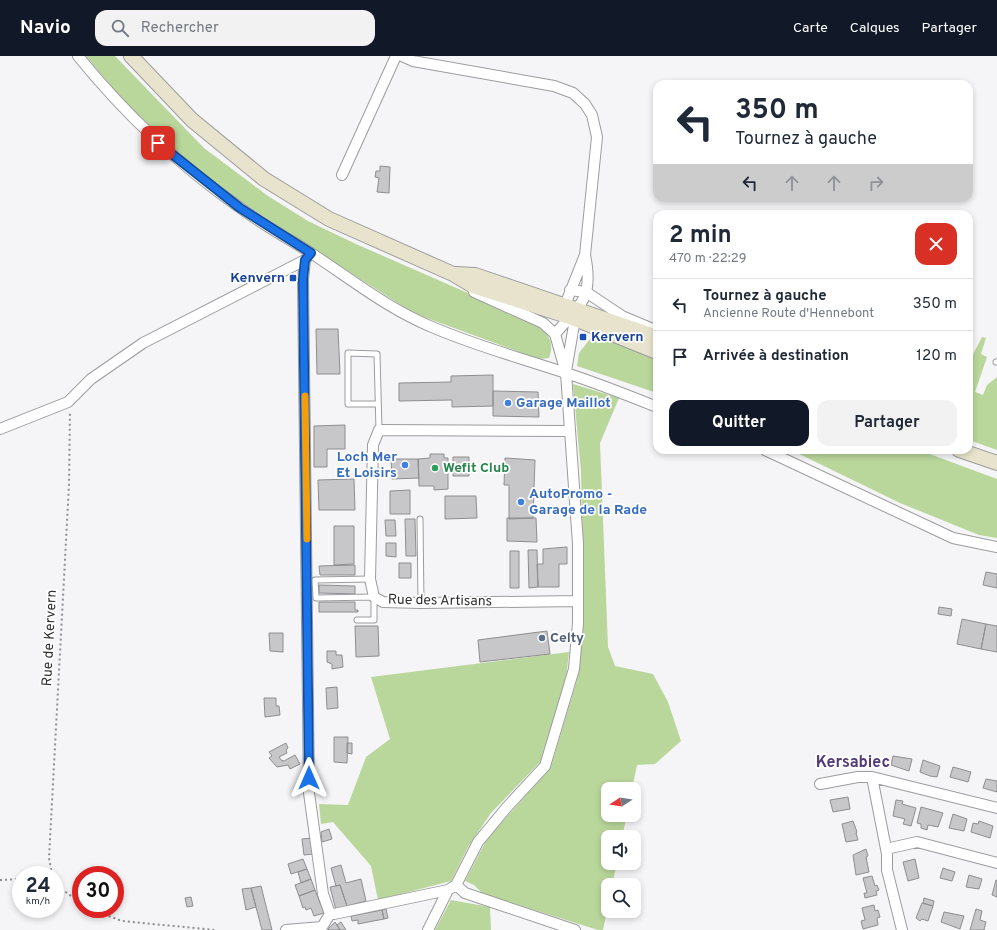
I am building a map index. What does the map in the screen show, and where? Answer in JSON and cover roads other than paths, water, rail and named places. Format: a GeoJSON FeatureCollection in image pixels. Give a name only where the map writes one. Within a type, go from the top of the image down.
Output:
{"type":"FeatureCollection","features":[{"type":"Feature","properties":{"kind":"main road"},"geometry":{"type":"LineString","coordinates":[[131,56],[192,120],[264,179],[330,219],[453,274],[475,275],[572,311],[653,336]]}},
{"type":"Feature","properties":{"kind":"main road"},"geometry":{"type":"LineString","coordinates":[[572,311],[653,350]]}},
{"type":"Feature","properties":{"kind":"main road"},"geometry":{"type":"LineString","coordinates":[[971,454],[997,463]]}},
{"type":"Feature","properties":{"kind":"street"},"geometry":{"type":"LineString","coordinates":[[78,56],[125,112],[158,143],[240,208],[308,256],[387,305],[432,327],[501,353],[566,373],[653,406]]}},
{"type":"Feature","properties":{"kind":"street"},"geometry":{"type":"LineString","coordinates":[[342,175],[396,56]]}},
{"type":"Feature","properties":{"kind":"street"},"geometry":{"type":"LineString","coordinates":[[402,56],[413,61],[554,86],[573,93],[585,104],[592,115],[597,137],[590,195],[586,255],[588,271],[586,292],[555,334]]}},
{"type":"Feature","properties":{"kind":"street"},"geometry":{"type":"LineString","coordinates":[[566,373],[574,325],[572,311],[567,300],[586,255]]}},
{"type":"Feature","properties":{"kind":"street"},"geometry":{"type":"LineString","coordinates":[[0,429],[68,402],[90,379],[144,342],[308,256]]}},
{"type":"Feature","properties":{"kind":"street"},"geometry":{"type":"LineString","coordinates":[[286,930],[323,928],[330,914],[323,894],[309,792],[303,279],[308,256]]}},
{"type":"Feature","properties":{"kind":"street"},"geometry":{"type":"LineString","coordinates":[[428,930],[478,842],[507,807],[545,766],[574,669],[578,601],[578,544],[566,373],[555,334],[543,323],[465,288],[453,274]]}},
{"type":"Feature","properties":{"kind":"street"},"geometry":{"type":"LineString","coordinates":[[570,290],[586,292],[622,316],[653,328]]}},
{"type":"Feature","properties":{"kind":"street"},"geometry":{"type":"LineString","coordinates":[[572,311],[653,342]]}},
{"type":"Feature","properties":{"kind":"street"},"geometry":{"type":"LineString","coordinates":[[379,430],[570,431]]}},
{"type":"Feature","properties":{"kind":"street","name":"Rue des Artisans"},"geometry":{"type":"LineString","coordinates":[[379,430],[373,445],[370,579],[374,597],[383,602],[421,603],[578,601]]}},
{"type":"Feature","properties":{"kind":"street"},"geometry":{"type":"LineString","coordinates":[[774,454],[953,538],[997,547]]}},
{"type":"Feature","properties":{"kind":"street"},"geometry":{"type":"LineString","coordinates":[[820,784],[858,776],[872,777],[997,808]]}},
{"type":"Feature","properties":{"kind":"street"},"geometry":{"type":"LineString","coordinates":[[872,777],[886,849],[887,870],[898,919],[902,930]]}},
{"type":"Feature","properties":{"kind":"street"},"geometry":{"type":"LineString","coordinates":[[886,849],[917,842],[997,863]]}},
{"type":"Feature","properties":{"kind":"street"},"geometry":{"type":"LineString","coordinates":[[330,914],[452,888],[576,930]]}},
{"type":"Feature","properties":{"kind":"lane"},"geometry":{"type":"LineString","coordinates":[[377,404],[348,404],[348,353],[378,354],[377,404],[379,430]]}},
{"type":"Feature","properties":{"kind":"lane"},"geometry":{"type":"LineString","coordinates":[[420,519],[421,603]]}},
{"type":"Feature","properties":{"kind":"lane"},"geometry":{"type":"LineString","coordinates":[[357,620],[374,620],[374,597],[316,598],[315,580],[370,579]]}},
{"type":"Feature","properties":{"kind":"place","name":"Kenvern"},"geometry":{"type":"Point","coordinates":[293,278]}},
{"type":"Feature","properties":{"kind":"place","name":"Kervern"},"geometry":{"type":"Point","coordinates":[583,337]}},
{"type":"Feature","properties":{"kind":"place","name":"Garage Maillot"},"geometry":{"type":"Point","coordinates":[508,403]}},
{"type":"Feature","properties":{"kind":"place","name":"Loch Mer Et Loisirs"},"geometry":{"type":"Point","coordinates":[405,465]}},
{"type":"Feature","properties":{"kind":"place","name":"Wefit Club"},"geometry":{"type":"Point","coordinates":[435,468]}},
{"type":"Feature","properties":{"kind":"place","name":"AutoPromo - Garage de la Rade"},"geometry":{"type":"Point","coordinates":[521,502]}},
{"type":"Feature","properties":{"kind":"place","name":"Celty"},"geometry":{"type":"Point","coordinates":[542,638]}},
{"type":"Feature","properties":{"kind":"district","name":"Kersabiec"},"geometry":{"type":"Point","coordinates":[853,763]}}]}
